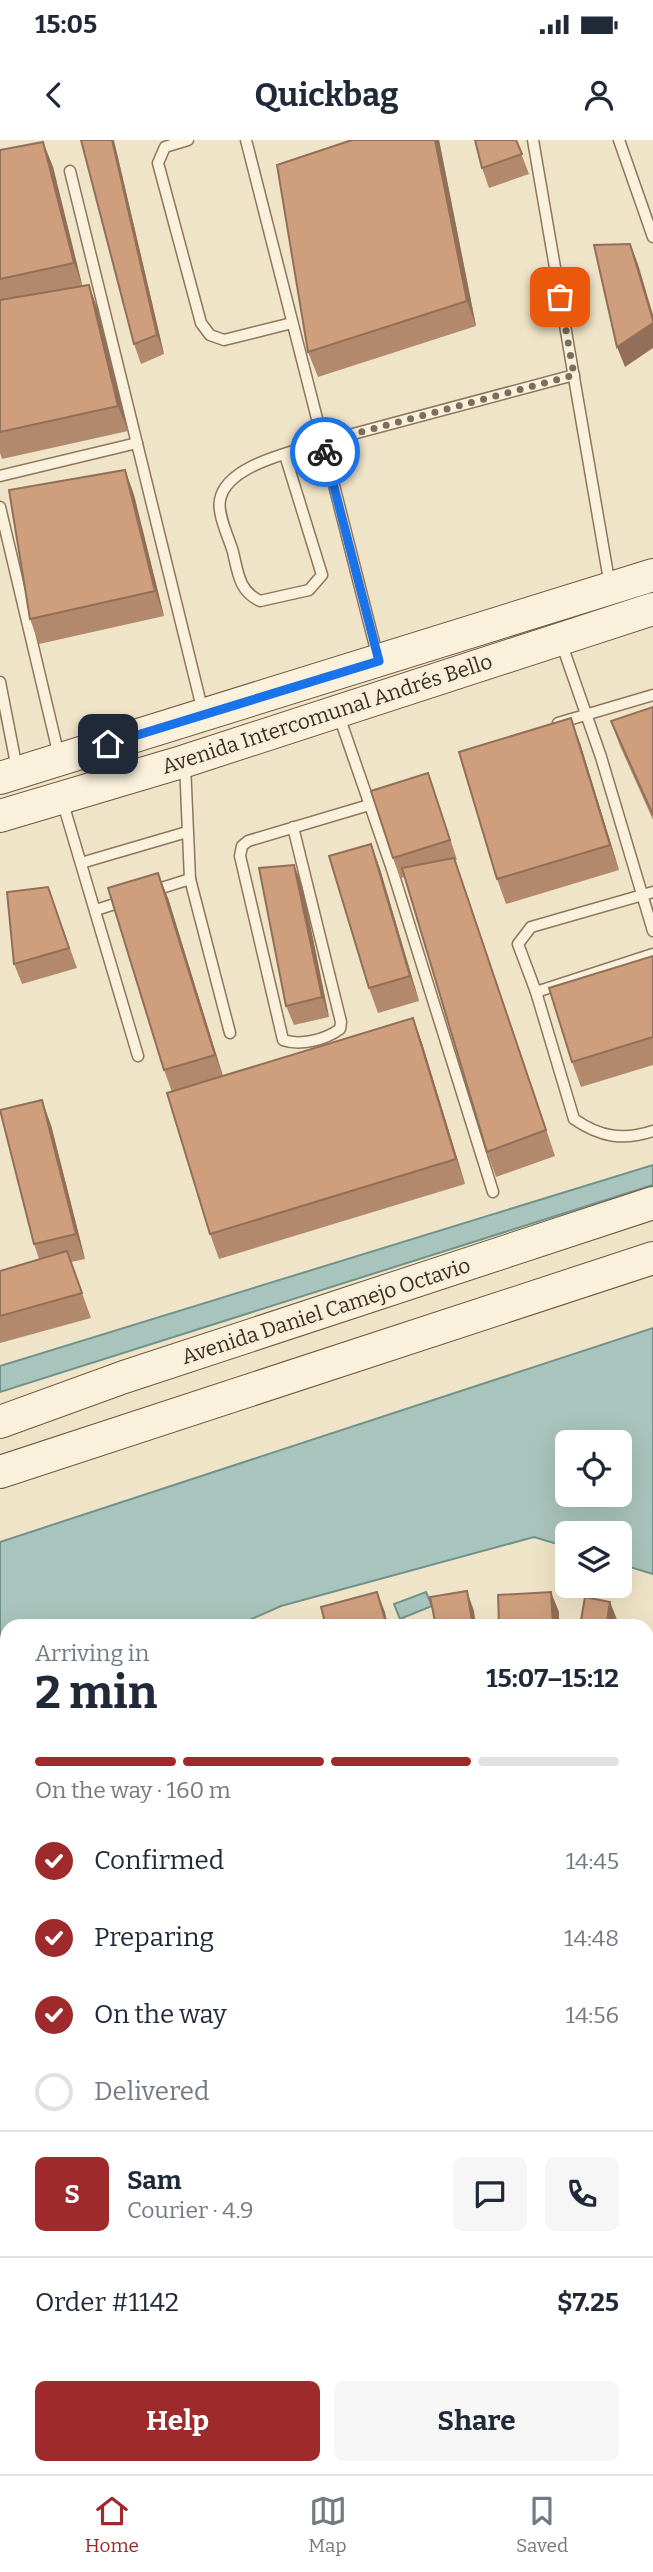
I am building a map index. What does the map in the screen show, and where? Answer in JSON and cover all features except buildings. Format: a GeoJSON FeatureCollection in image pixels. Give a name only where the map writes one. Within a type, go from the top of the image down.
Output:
{"type":"FeatureCollection","features":[{"type":"Feature","properties":{"kind":"main road","name":"Avenida Intercomunal Andrés Bello"},"geometry":{"type":"LineString","coordinates":[[9,775],[653,575]]}},
{"type":"Feature","properties":{"kind":"main road","name":"Avenida Intercomunal Andrés Bello"},"geometry":{"type":"LineString","coordinates":[[0,816],[185,761],[653,609]]}},
{"type":"Feature","properties":{"kind":"main road","name":"Avenida Daniel Camejo Octavio"},"geometry":{"type":"LineString","coordinates":[[0,1422],[124,1377],[653,1203]]}},
{"type":"Feature","properties":{"kind":"main road"},"geometry":{"type":"LineString","coordinates":[[0,1472],[653,1258]]}},
{"type":"Feature","properties":{"kind":"lane"},"geometry":{"type":"LineString","coordinates":[[188,140],[166,147],[158,163],[201,323],[210,335],[224,340],[292,323]]}},
{"type":"Feature","properties":{"kind":"lane"},"geometry":{"type":"LineString","coordinates":[[246,140],[379,661]]}},
{"type":"Feature","properties":{"kind":"lane"},"geometry":{"type":"LineString","coordinates":[[533,140],[611,589]]}},
{"type":"Feature","properties":{"kind":"lane"},"geometry":{"type":"LineString","coordinates":[[619,140],[653,237]]}},
{"type":"Feature","properties":{"kind":"lane"},"geometry":{"type":"LineString","coordinates":[[70,171],[204,715]]}},
{"type":"Feature","properties":{"kind":"lane"},"geometry":{"type":"LineString","coordinates":[[87,295],[100,292]]}},
{"type":"Feature","properties":{"kind":"lane"},"geometry":{"type":"LineString","coordinates":[[285,455],[322,575],[309,590],[260,601],[243,589],[219,502],[226,483],[246,469],[285,455],[323,442],[574,375]]}},
{"type":"Feature","properties":{"kind":"lane"},"geometry":{"type":"LineString","coordinates":[[0,476],[137,443]]}},
{"type":"Feature","properties":{"kind":"lane"},"geometry":{"type":"LineString","coordinates":[[0,507],[60,759]]}},
{"type":"Feature","properties":{"kind":"lane"},"geometry":{"type":"LineString","coordinates":[[560,640],[647,894],[653,931]]}},
{"type":"Feature","properties":{"kind":"lane"},"geometry":{"type":"LineString","coordinates":[[0,682],[9,775]]}},
{"type":"Feature","properties":{"kind":"lane"},"geometry":{"type":"LineString","coordinates":[[546,727],[653,695]]}},
{"type":"Feature","properties":{"kind":"lane"},"geometry":{"type":"LineString","coordinates":[[337,711],[493,1192]]}},
{"type":"Feature","properties":{"kind":"lane"},"geometry":{"type":"LineString","coordinates":[[185,761],[190,879],[230,1033]]}},
{"type":"Feature","properties":{"kind":"lane"},"geometry":{"type":"LineString","coordinates":[[62,797],[138,1056]]}},
{"type":"Feature","properties":{"kind":"lane"},"geometry":{"type":"LineString","coordinates":[[293,827],[341,1022],[340,1030],[330,1036],[291,1043],[283,1040],[240,856],[242,846],[248,841],[293,827],[369,805]]}},
{"type":"Feature","properties":{"kind":"lane"},"geometry":{"type":"LineString","coordinates":[[81,863],[187,832]]}},
{"type":"Feature","properties":{"kind":"lane"},"geometry":{"type":"LineString","coordinates":[[143,894],[190,879]]}},
{"type":"Feature","properties":{"kind":"lane"},"geometry":{"type":"LineString","coordinates":[[647,894],[531,927],[522,935],[518,944],[536,992],[574,1119],[592,1131],[610,1137],[637,1136],[653,1131]]}},
{"type":"Feature","properties":{"kind":"lane"},"geometry":{"type":"LineString","coordinates":[[96,910],[131,898]]}},
{"type":"Feature","properties":{"kind":"lane"},"geometry":{"type":"LineString","coordinates":[[536,992],[653,954]]}},
{"type":"Feature","properties":{"kind":"water"},"geometry":{"type":"Polygon","coordinates":[[[653,1165],[653,1185],[0,1392],[0,1366],[653,1165]]]}},
{"type":"Feature","properties":{"kind":"water"},"geometry":{"type":"Polygon","coordinates":[[[653,1328],[653,1574],[632,1568],[632,1521],[555,1521],[555,1543],[534,1537],[281,1606],[252,1619],[0,1619],[0,1542],[653,1328]]]}},
{"type":"Feature","properties":{"kind":"water"},"geometry":{"type":"Polygon","coordinates":[[[426,1592],[432,1606],[400,1619],[394,1604],[426,1592]]]}},
{"type":"Feature","properties":{"kind":"way so far"},"geometry":{"type":"LineString","coordinates":[[325,452],[323,442],[574,375],[560,297]]}},
{"type":"Feature","properties":{"kind":"route"},"geometry":{"type":"LineString","coordinates":[[108,744],[379,661],[360,596],[325,452]]}}]}
